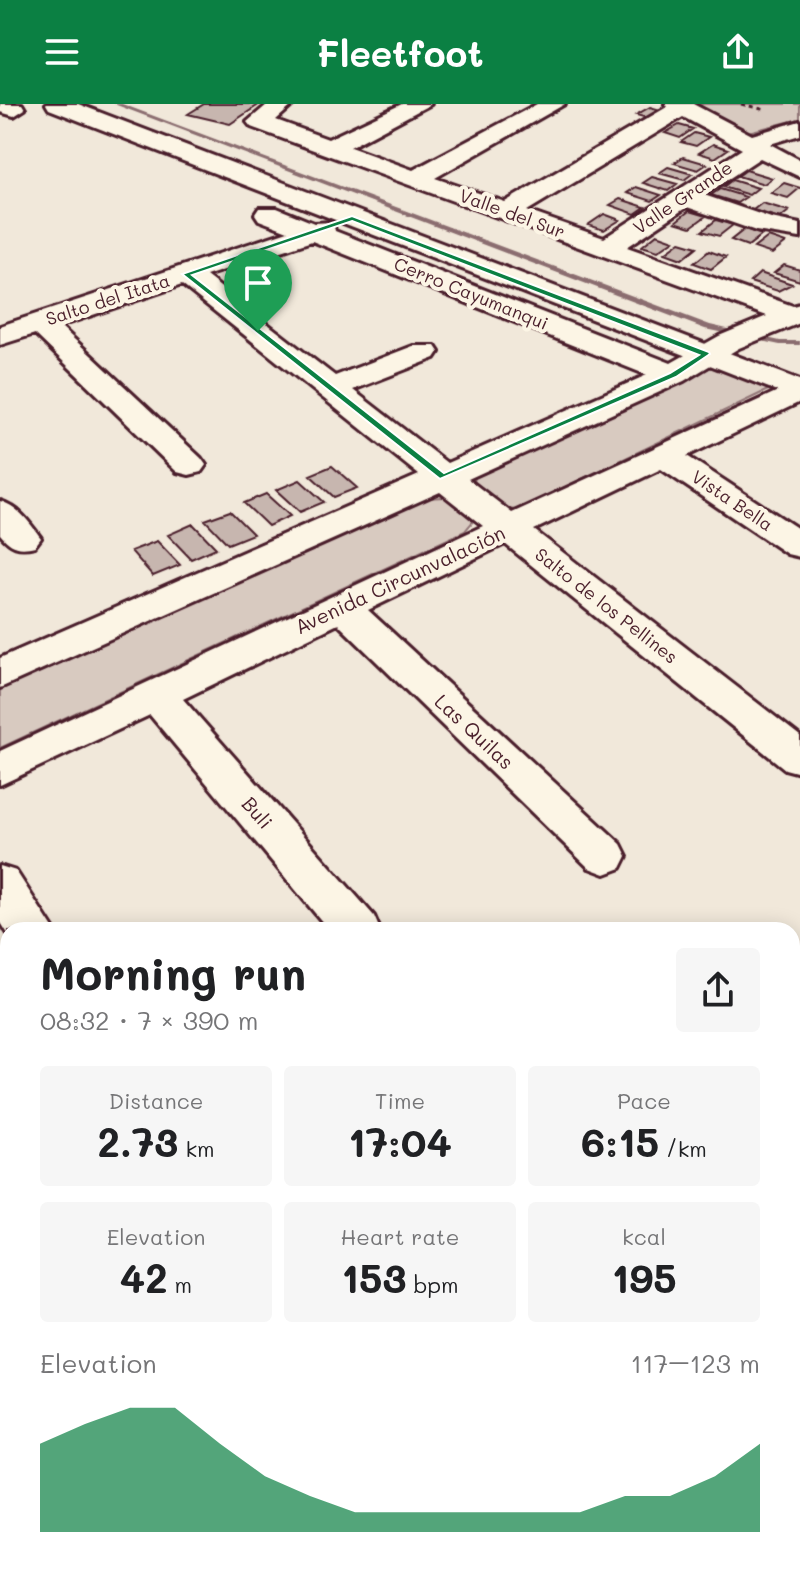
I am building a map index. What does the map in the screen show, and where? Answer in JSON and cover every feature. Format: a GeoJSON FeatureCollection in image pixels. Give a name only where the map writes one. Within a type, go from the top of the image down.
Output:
{"type":"FeatureCollection","features":[{"type":"Feature","properties":{"kind":"street"},"geometry":{"type":"LineString","coordinates":[[57,104],[352,219],[717,348],[800,390]]}},
{"type":"Feature","properties":{"kind":"street","name":"Valle del Sur"},"geometry":{"type":"LineString","coordinates":[[283,104],[260,120],[261,124],[607,248],[788,318]]}},
{"type":"Feature","properties":{"kind":"street"},"geometry":{"type":"LineString","coordinates":[[329,148],[420,104]]}},
{"type":"Feature","properties":{"kind":"street"},"geometry":{"type":"LineString","coordinates":[[414,179],[554,104]]}},
{"type":"Feature","properties":{"kind":"street"},"geometry":{"type":"LineString","coordinates":[[507,212],[680,106],[800,170]]}},
{"type":"Feature","properties":{"kind":"street","name":"Valle Grande"},"geometry":{"type":"LineString","coordinates":[[607,248],[684,197],[754,145],[800,128]]}},
{"type":"Feature","properties":{"kind":"street"},"geometry":{"type":"LineString","coordinates":[[684,197],[765,225],[797,231]]}},
{"type":"Feature","properties":{"kind":"street","name":"Cerro Cayumanqui"},"geometry":{"type":"LineString","coordinates":[[268,214],[673,375]]}},
{"type":"Feature","properties":{"kind":"street","name":"Salto del Itata"},"geometry":{"type":"LineString","coordinates":[[0,336],[352,219]]}},
{"type":"Feature","properties":{"kind":"street","name":"Salto de los Pellines"},"geometry":{"type":"LineString","coordinates":[[186,274],[800,758]]}},
{"type":"Feature","properties":{"kind":"street"},"geometry":{"type":"LineString","coordinates":[[0,674],[673,375],[717,348],[788,318]]}},
{"type":"Feature","properties":{"kind":"street"},"geometry":{"type":"LineString","coordinates":[[40,323],[189,465]]}},
{"type":"Feature","properties":{"kind":"street"},"geometry":{"type":"LineString","coordinates":[[331,388],[424,352]]}},
{"type":"Feature","properties":{"kind":"street","name":"Avenida Circunvalación"},"geometry":{"type":"LineString","coordinates":[[0,769],[800,390]]}},
{"type":"Feature","properties":{"kind":"street"},"geometry":{"type":"LineString","coordinates":[[765,406],[800,420]]}},
{"type":"Feature","properties":{"kind":"street","name":"Vista Bella"},"geometry":{"type":"LineString","coordinates":[[663,455],[800,546]]}},
{"type":"Feature","properties":{"kind":"street"},"geometry":{"type":"LineString","coordinates":[[0,512],[23,538]]}},
{"type":"Feature","properties":{"kind":"street","name":"Las Quilas"},"geometry":{"type":"LineString","coordinates":[[342,607],[605,856]]}},
{"type":"Feature","properties":{"kind":"street","name":"Buli"},"geometry":{"type":"LineString","coordinates":[[156,695],[350,922]]}},
{"type":"Feature","properties":{"kind":"street"},"geometry":{"type":"LineString","coordinates":[[0,884],[26,922]]}},
{"type":"Feature","properties":{"kind":"shaded area"},"geometry":{"type":"Polygon","coordinates":[[[693,104],[800,104],[800,119],[748,132],[693,104]]]}},
{"type":"Feature","properties":{"kind":"shaded area"},"geometry":{"type":"Polygon","coordinates":[[[711,367],[770,389],[517,510],[497,508],[473,488],[475,477],[711,367]]]}},
{"type":"Feature","properties":{"kind":"shaded area"},"geometry":{"type":"Polygon","coordinates":[[[447,497],[475,519],[465,531],[0,748],[0,689],[424,498],[447,497]]]}},
{"type":"Feature","properties":{"kind":"building"},"geometry":{"type":"Polygon","coordinates":[[[204,104],[260,104],[230,124],[188,114],[204,104]]]}},
{"type":"Feature","properties":{"kind":"building"},"geometry":{"type":"Polygon","coordinates":[[[650,107],[664,111],[651,119],[636,115],[650,107]]]}},
{"type":"Feature","properties":{"kind":"building"},"geometry":{"type":"Polygon","coordinates":[[[679,125],[693,129],[680,138],[665,133],[679,125]]]}},
{"type":"Feature","properties":{"kind":"building"},"geometry":{"type":"Polygon","coordinates":[[[694,133],[709,137],[696,146],[681,142],[694,133]]]}},
{"type":"Feature","properties":{"kind":"building"},"geometry":{"type":"Polygon","coordinates":[[[713,144],[728,149],[715,158],[699,153],[713,144]]]}},
{"type":"Feature","properties":{"kind":"building"},"geometry":{"type":"Polygon","coordinates":[[[683,157],[707,164],[698,170],[674,163],[683,157]]]}},
{"type":"Feature","properties":{"kind":"building"},"geometry":{"type":"Polygon","coordinates":[[[668,167],[692,174],[684,180],[659,173],[668,167]]]}},
{"type":"Feature","properties":{"kind":"building"},"geometry":{"type":"Polygon","coordinates":[[[746,170],[772,178],[764,184],[738,176],[746,170]]]}},
{"type":"Feature","properties":{"kind":"building"},"geometry":{"type":"Polygon","coordinates":[[[652,177],[677,184],[668,191],[643,183],[652,177]]]}},
{"type":"Feature","properties":{"kind":"building"},"geometry":{"type":"Polygon","coordinates":[[[732,180],[758,188],[749,195],[723,187],[732,180]]]}},
{"type":"Feature","properties":{"kind":"building"},"geometry":{"type":"Polygon","coordinates":[[[784,183],[800,188],[788,198],[771,193],[784,183]]]}},
{"type":"Feature","properties":{"kind":"building"},"geometry":{"type":"Polygon","coordinates":[[[636,187],[661,195],[652,201],[627,193],[636,187]]]}},
{"type":"Feature","properties":{"kind":"building"},"geometry":{"type":"Polygon","coordinates":[[[720,189],[746,197],[737,203],[711,195],[720,189]]]}},
{"type":"Feature","properties":{"kind":"building"},"geometry":{"type":"Polygon","coordinates":[[[620,199],[645,207],[635,214],[610,205],[620,199]]]}},
{"type":"Feature","properties":{"kind":"building"},"geometry":{"type":"Polygon","coordinates":[[[762,203],[789,211],[780,218],[753,210],[762,203]]]}},
{"type":"Feature","properties":{"kind":"building"},"geometry":{"type":"Polygon","coordinates":[[[689,211],[706,216],[691,227],[675,222],[689,211]]]}},
{"type":"Feature","properties":{"kind":"building"},"geometry":{"type":"Polygon","coordinates":[[[604,214],[620,220],[604,230],[588,225],[604,214]]]}},
{"type":"Feature","properties":{"kind":"building"},"geometry":{"type":"Polygon","coordinates":[[[716,220],[733,225],[719,236],[702,231],[716,220]]]}},
{"type":"Feature","properties":{"kind":"building"},"geometry":{"type":"Polygon","coordinates":[[[745,229],[762,235],[748,246],[731,240],[745,229]]]}},
{"type":"Feature","properties":{"kind":"building"},"geometry":{"type":"Polygon","coordinates":[[[657,234],[674,240],[658,251],[642,246],[657,234]]]}},
{"type":"Feature","properties":{"kind":"building"},"geometry":{"type":"Polygon","coordinates":[[[768,237],[786,243],[772,254],[754,248],[768,237]]]}},
{"type":"Feature","properties":{"kind":"building"},"geometry":{"type":"Polygon","coordinates":[[[680,242],[697,247],[682,259],[665,253],[680,242]]]}},
{"type":"Feature","properties":{"kind":"building"},"geometry":{"type":"Polygon","coordinates":[[[709,251],[726,257],[711,269],[694,263],[709,251]]]}},
{"type":"Feature","properties":{"kind":"building"},"geometry":{"type":"Polygon","coordinates":[[[784,265],[800,270],[800,281],[774,273],[784,265]]]}},
{"type":"Feature","properties":{"kind":"building"},"geometry":{"type":"Polygon","coordinates":[[[760,273],[792,284],[778,291],[750,282],[760,273]]]}},
{"type":"Feature","properties":{"kind":"building"},"geometry":{"type":"Polygon","coordinates":[[[332,466],[357,488],[334,497],[310,475],[332,466]]]}},
{"type":"Feature","properties":{"kind":"building"},"geometry":{"type":"Polygon","coordinates":[[[300,480],[324,502],[300,512],[276,490],[300,480]]]}},
{"type":"Feature","properties":{"kind":"building"},"geometry":{"type":"Polygon","coordinates":[[[266,494],[290,516],[268,526],[244,503],[266,494]]]}},
{"type":"Feature","properties":{"kind":"building"},"geometry":{"type":"Polygon","coordinates":[[[230,511],[253,534],[228,544],[205,520],[230,511]]]}},
{"type":"Feature","properties":{"kind":"building"},"geometry":{"type":"Polygon","coordinates":[[[193,524],[216,548],[191,559],[168,535],[193,524]]]}},
{"type":"Feature","properties":{"kind":"building"},"geometry":{"type":"Polygon","coordinates":[[[157,541],[180,565],[153,576],[131,551],[157,541]]]}},
{"type":"Feature","properties":{"kind":"waterway"},"geometry":{"type":"LineString","coordinates":[[117,104],[708,327],[780,343],[800,343]]}},
{"type":"Feature","properties":{"kind":"route"},"geometry":{"type":"LineString","coordinates":[[352,219],[706,354],[673,375],[443,477],[258,331],[186,274],[352,219]]}}]}
